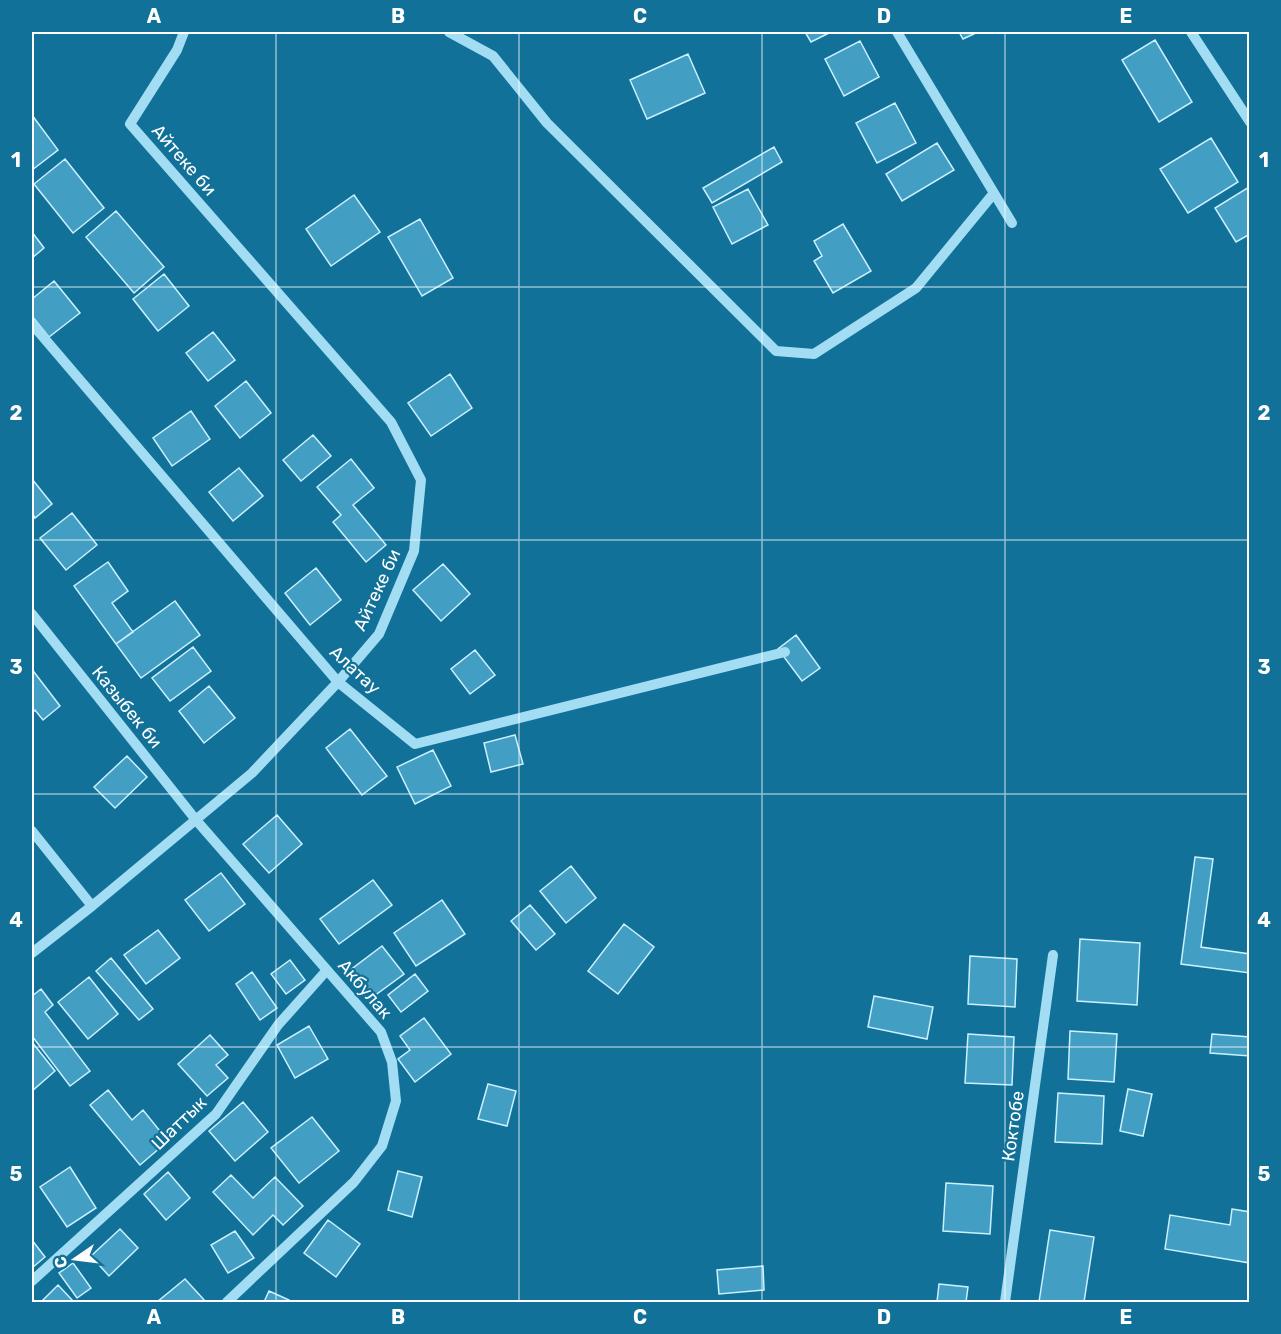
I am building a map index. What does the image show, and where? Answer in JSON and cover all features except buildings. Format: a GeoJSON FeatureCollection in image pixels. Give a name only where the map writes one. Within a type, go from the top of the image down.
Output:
{"type":"FeatureCollection","features":[{"type":"Feature","properties":{"kind":"street","name":"Айтеке би"},"geometry":{"type":"LineString","coordinates":[[32,953],[252,773],[338,682],[379,634],[414,550],[421,480],[391,422],[130,124],[177,50],[184,32]]}},
{"type":"Feature","properties":{"kind":"street"},"geometry":{"type":"LineString","coordinates":[[450,32],[493,56],[547,123],[776,351],[814,354],[915,288],[994,193]]}},
{"type":"Feature","properties":{"kind":"street"},"geometry":{"type":"LineString","coordinates":[[897,32],[1011,224]]}},
{"type":"Feature","properties":{"kind":"street"},"geometry":{"type":"LineString","coordinates":[[1191,32],[1250,122]]}},
{"type":"Feature","properties":{"kind":"street","name":"Алатау"},"geometry":{"type":"LineString","coordinates":[[32,324],[338,682],[415,744],[785,652]]}},
{"type":"Feature","properties":{"kind":"street","name":"Казыбек би"},"geometry":{"type":"LineString","coordinates":[[32,614],[196,820]]}},
{"type":"Feature","properties":{"kind":"street","name":"Акбулак"},"geometry":{"type":"LineString","coordinates":[[196,820],[381,1032],[392,1062],[396,1101],[382,1146],[354,1182],[227,1302]]}},
{"type":"Feature","properties":{"kind":"street"},"geometry":{"type":"LineString","coordinates":[[32,831],[92,906]]}},
{"type":"Feature","properties":{"kind":"street","name":"Коктобе"},"geometry":{"type":"LineString","coordinates":[[1005,1302],[1053,955]]}},
{"type":"Feature","properties":{"kind":"street","name":"Шаттык"},"geometry":{"type":"LineString","coordinates":[[32,1281],[216,1114],[279,1025],[327,970]]}}]}
